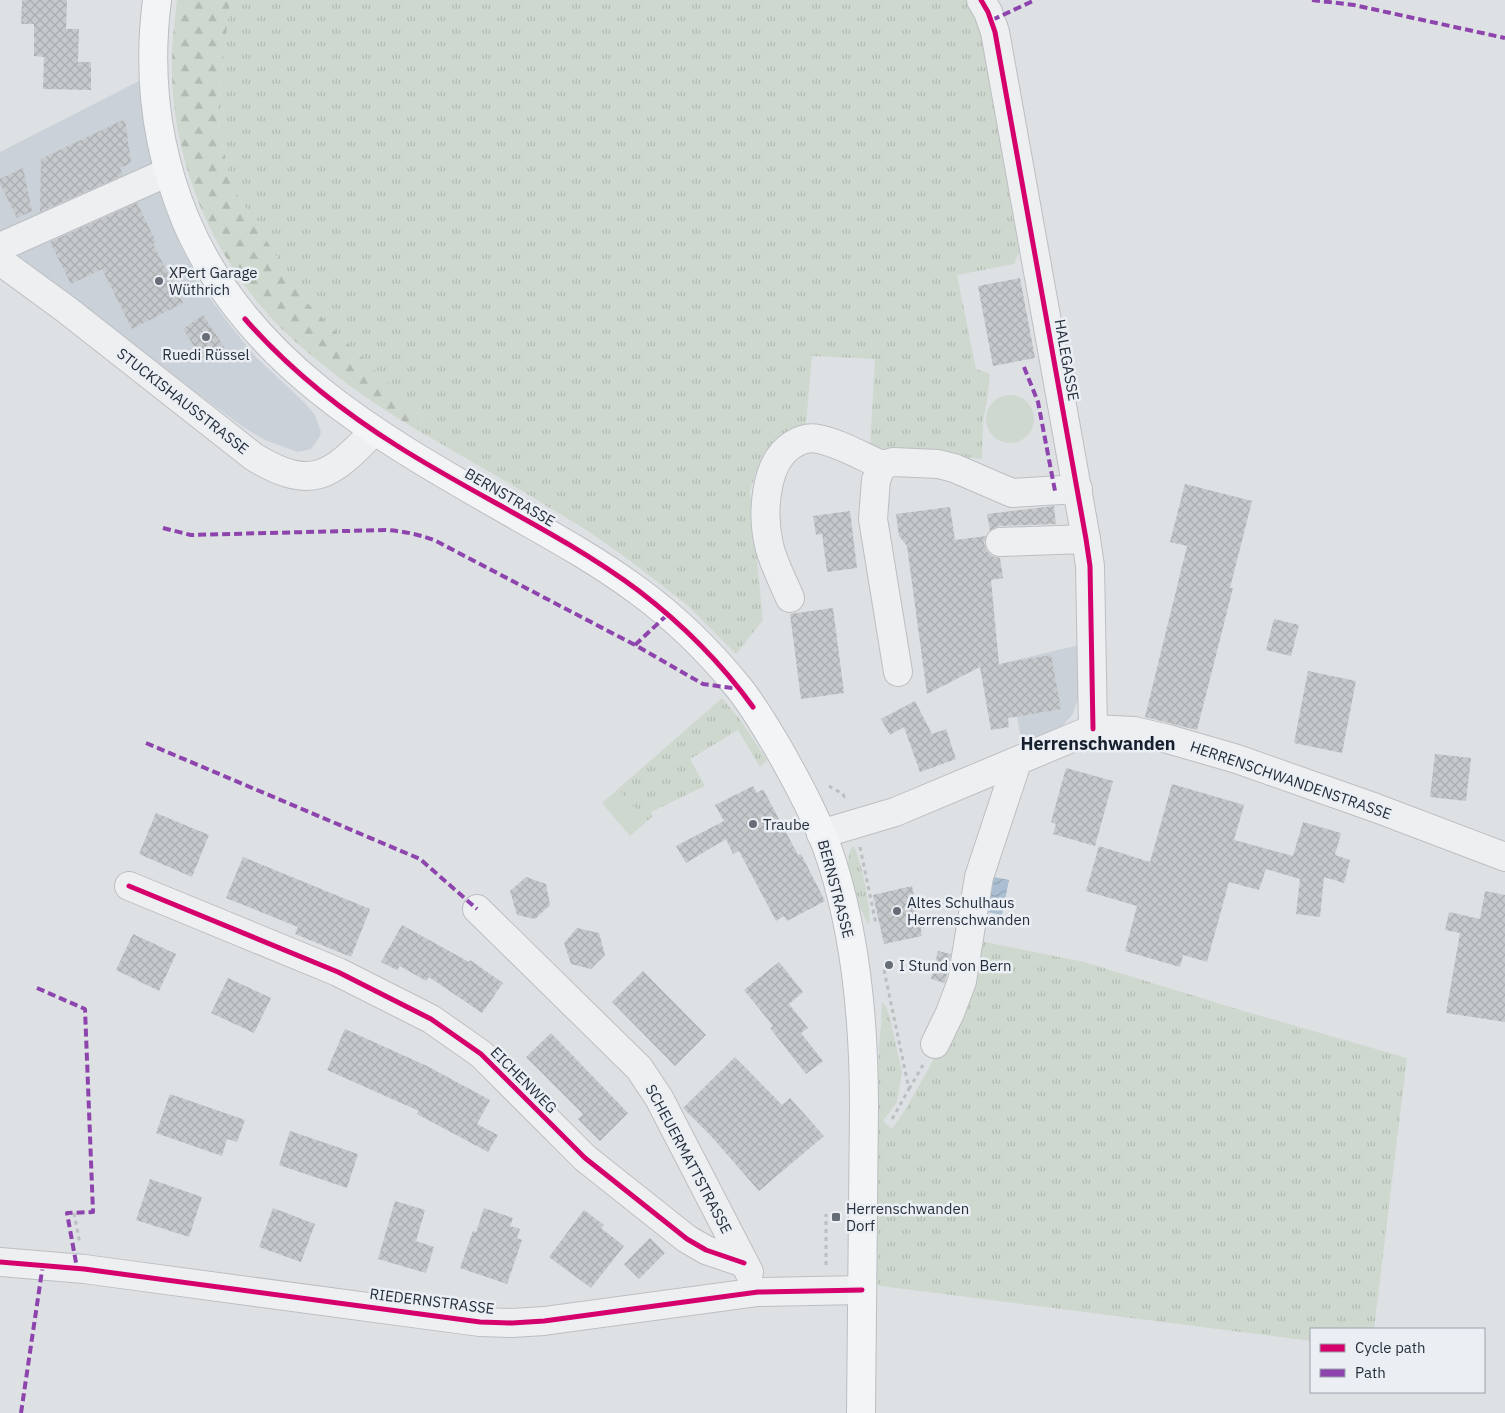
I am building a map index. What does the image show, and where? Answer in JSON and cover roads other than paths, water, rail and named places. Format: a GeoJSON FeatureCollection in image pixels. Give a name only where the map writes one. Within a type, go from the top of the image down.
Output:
{"type":"FeatureCollection","features":[{"type":"Feature","properties":{"kind":"main road","name":"BERNSTRASSE"},"geometry":{"type":"LineString","coordinates":[[158,0],[154,27],[152,75],[156,119],[168,172],[194,240],[218,282],[245,319],[296,370],[343,409],[374,431],[604,567],[667,615],[716,662],[740,689],[753,707],[793,775],[821,834],[831,861],[845,912],[858,981],[864,1059],[861,1413]]}},
{"type":"Feature","properties":{"kind":"street","name":"HALEGASSE"},"geometry":{"type":"LineString","coordinates":[[982,0],[994,32],[1086,539],[1090,566],[1093,729]]}},
{"type":"Feature","properties":{"kind":"street"},"geometry":{"type":"LineString","coordinates":[[0,248],[168,172]]}},
{"type":"Feature","properties":{"kind":"street","name":"STUCKISHAUSSTRASSE"},"geometry":{"type":"LineString","coordinates":[[0,261],[68,310],[254,457],[273,468],[289,474],[303,476],[324,473],[344,461],[374,431]]}},
{"type":"Feature","properties":{"kind":"street"},"geometry":{"type":"LineString","coordinates":[[790,598],[772,556],[766,526],[768,488],[776,462],[788,448],[799,441],[817,439],[882,465],[893,462],[938,464],[954,468],[1012,494],[1078,490]]}},
{"type":"Feature","properties":{"kind":"street"},"geometry":{"type":"LineString","coordinates":[[882,465],[876,480],[873,519],[898,672]]}},
{"type":"Feature","properties":{"kind":"street"},"geometry":{"type":"LineString","coordinates":[[1000,542],[1086,539]]}},
{"type":"Feature","properties":{"kind":"street","name":"HERRENSCHWANDENSTRASSE"},"geometry":{"type":"LineString","coordinates":[[821,834],[895,812],[1093,729],[1142,733],[1237,759],[1376,808],[1505,857]]}},
{"type":"Feature","properties":{"kind":"street"},"geometry":{"type":"LineString","coordinates":[[935,1044],[950,1013],[962,981],[979,877],[1017,762]]}},
{"type":"Feature","properties":{"kind":"street","name":"EICHENWEG"},"geometry":{"type":"LineString","coordinates":[[129,886],[338,972],[431,1019],[481,1054],[585,1158],[687,1239],[706,1250],[744,1263]]}},
{"type":"Feature","properties":{"kind":"street","name":"SCHEUERMATTSTRASSE"},"geometry":{"type":"LineString","coordinates":[[477,909],[639,1068],[659,1098],[758,1292]]}},
{"type":"Feature","properties":{"kind":"street","name":"RIEDERNSTRASSE"},"geometry":{"type":"LineString","coordinates":[[0,1262],[84,1269],[480,1322],[544,1321],[758,1292],[862,1290]]}},
{"type":"Feature","properties":{"kind":"water"},"geometry":{"type":"Polygon","coordinates":[[[989,876],[1009,880],[1002,915],[982,911],[989,876]]]}},
{"type":"Feature","properties":{"kind":"place","name":"XPert Garage Wüthrich"},"geometry":{"type":"Point","coordinates":[159,281]}},
{"type":"Feature","properties":{"kind":"place","name":"Ruedi Rüssel"},"geometry":{"type":"Point","coordinates":[206,337]}},
{"type":"Feature","properties":{"kind":"place","name":"Traube"},"geometry":{"type":"Point","coordinates":[753,824]}},
{"type":"Feature","properties":{"kind":"place","name":"Altes Schulhaus Herrenschwanden"},"geometry":{"type":"Point","coordinates":[897,911]}},
{"type":"Feature","properties":{"kind":"place","name":"I Stund von Bern"},"geometry":{"type":"Point","coordinates":[889,965]}},
{"type":"Feature","properties":{"kind":"place","name":"Herrenschwanden Dorf"},"geometry":{"type":"Point","coordinates":[836,1217]}},
{"type":"Feature","properties":{"kind":"district","name":"Herrenschwanden"},"geometry":{"type":"Point","coordinates":[1098,743]}}]}
